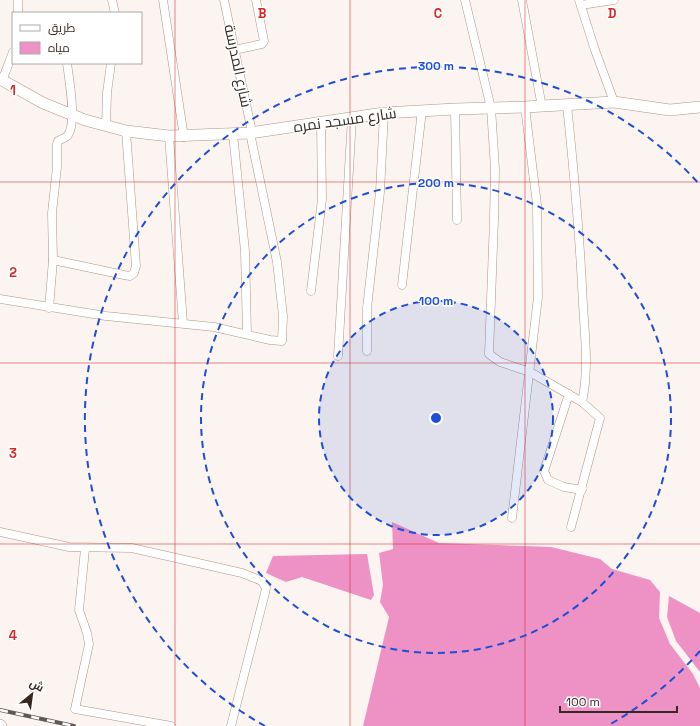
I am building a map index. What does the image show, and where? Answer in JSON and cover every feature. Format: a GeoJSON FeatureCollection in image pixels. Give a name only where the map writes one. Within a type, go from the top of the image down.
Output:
{"type":"FeatureCollection","features":[{"type":"Feature","properties":{"kind":"street"},"geometry":{"type":"LineString","coordinates":[[18,0],[18,12]]}},
{"type":"Feature","properties":{"kind":"street"},"geometry":{"type":"LineString","coordinates":[[112,0],[115,12]]}},
{"type":"Feature","properties":{"kind":"street"},"geometry":{"type":"LineString","coordinates":[[163,0],[184,137]]}},
{"type":"Feature","properties":{"kind":"street","name":"شارع المدرسة"},"geometry":{"type":"LineString","coordinates":[[224,0],[277,262],[283,316],[284,337],[282,341],[247,334]]}},
{"type":"Feature","properties":{"kind":"street"},"geometry":{"type":"LineString","coordinates":[[234,50],[262,44],[264,41],[256,0]]}},
{"type":"Feature","properties":{"kind":"street"},"geometry":{"type":"LineString","coordinates":[[465,0],[491,108],[495,169],[488,350],[493,359],[530,372],[582,402],[600,418],[571,527]]}},
{"type":"Feature","properties":{"kind":"street"},"geometry":{"type":"LineString","coordinates":[[522,0],[542,107]]}},
{"type":"Feature","properties":{"kind":"street"},"geometry":{"type":"LineString","coordinates":[[614,0],[580,3],[614,102]]}},
{"type":"Feature","properties":{"kind":"street"},"geometry":{"type":"LineString","coordinates":[[1,80],[12,54]]}},
{"type":"Feature","properties":{"kind":"street"},"geometry":{"type":"LineString","coordinates":[[49,308],[53,260],[52,213],[57,167],[57,142],[69,133],[72,115],[67,64]]}},
{"type":"Feature","properties":{"kind":"street"},"geometry":{"type":"LineString","coordinates":[[106,126],[107,93],[111,64]]}},
{"type":"Feature","properties":{"kind":"street","name":"شارع مسجد نمره"},"geometry":{"type":"LineString","coordinates":[[1,80],[43,103],[72,115],[106,126],[126,131],[184,137],[251,133],[322,122],[422,110],[542,107],[614,102],[670,110],[700,107]]}},
{"type":"Feature","properties":{"kind":"street"},"geometry":{"type":"LineString","coordinates":[[567,105],[575,176],[584,317],[585,374],[582,402]]}},
{"type":"Feature","properties":{"kind":"street"},"geometry":{"type":"LineString","coordinates":[[512,518],[538,298],[539,239],[537,205],[525,107]]}},
{"type":"Feature","properties":{"kind":"street"},"geometry":{"type":"LineString","coordinates":[[455,109],[457,220]]}},
{"type":"Feature","properties":{"kind":"street"},"geometry":{"type":"LineString","coordinates":[[402,285],[422,110]]}},
{"type":"Feature","properties":{"kind":"street"},"geometry":{"type":"LineString","coordinates":[[367,351],[367,308],[372,252],[380,192],[384,114]]}},
{"type":"Feature","properties":{"kind":"street"},"geometry":{"type":"LineString","coordinates":[[338,356],[352,118]]}},
{"type":"Feature","properties":{"kind":"street"},"geometry":{"type":"LineString","coordinates":[[311,291],[322,199],[322,122]]}},
{"type":"Feature","properties":{"kind":"street"},"geometry":{"type":"LineString","coordinates":[[53,260],[130,276],[134,273],[136,266],[126,131]]}},
{"type":"Feature","properties":{"kind":"street"},"geometry":{"type":"LineString","coordinates":[[0,299],[106,316],[214,327],[247,334],[248,296],[245,251],[233,134]]}},
{"type":"Feature","properties":{"kind":"street"},"geometry":{"type":"LineString","coordinates":[[169,136],[183,323]]}},
{"type":"Feature","properties":{"kind":"street"},"geometry":{"type":"LineString","coordinates":[[569,394],[544,471],[548,480],[564,487],[582,490]]}},
{"type":"Feature","properties":{"kind":"street"},"geometry":{"type":"LineString","coordinates":[[0,532],[56,545],[85,549],[139,549],[258,578],[265,584],[265,593],[231,726]]}},
{"type":"Feature","properties":{"kind":"street"},"geometry":{"type":"LineString","coordinates":[[85,549],[79,610],[89,644],[75,709],[171,726]]}},
{"type":"Feature","properties":{"kind":"water"},"geometry":{"type":"Polygon","coordinates":[[[392,522],[439,543],[551,547],[600,559],[612,569],[650,580],[660,592],[659,618],[670,644],[693,674],[700,688],[700,726],[363,726],[389,617],[380,602],[383,585],[379,553],[393,549],[392,522]]]}},
{"type":"Feature","properties":{"kind":"water"},"geometry":{"type":"Polygon","coordinates":[[[367,554],[374,595],[371,600],[302,577],[286,582],[266,573],[273,556],[367,554]]]}},
{"type":"Feature","properties":{"kind":"water"},"geometry":{"type":"Polygon","coordinates":[[[669,596],[700,613],[700,672],[676,641],[667,617],[669,596]]]}},
{"type":"Feature","properties":{"kind":"railway"},"geometry":{"type":"LineString","coordinates":[[0,710],[74,726]]}}]}
